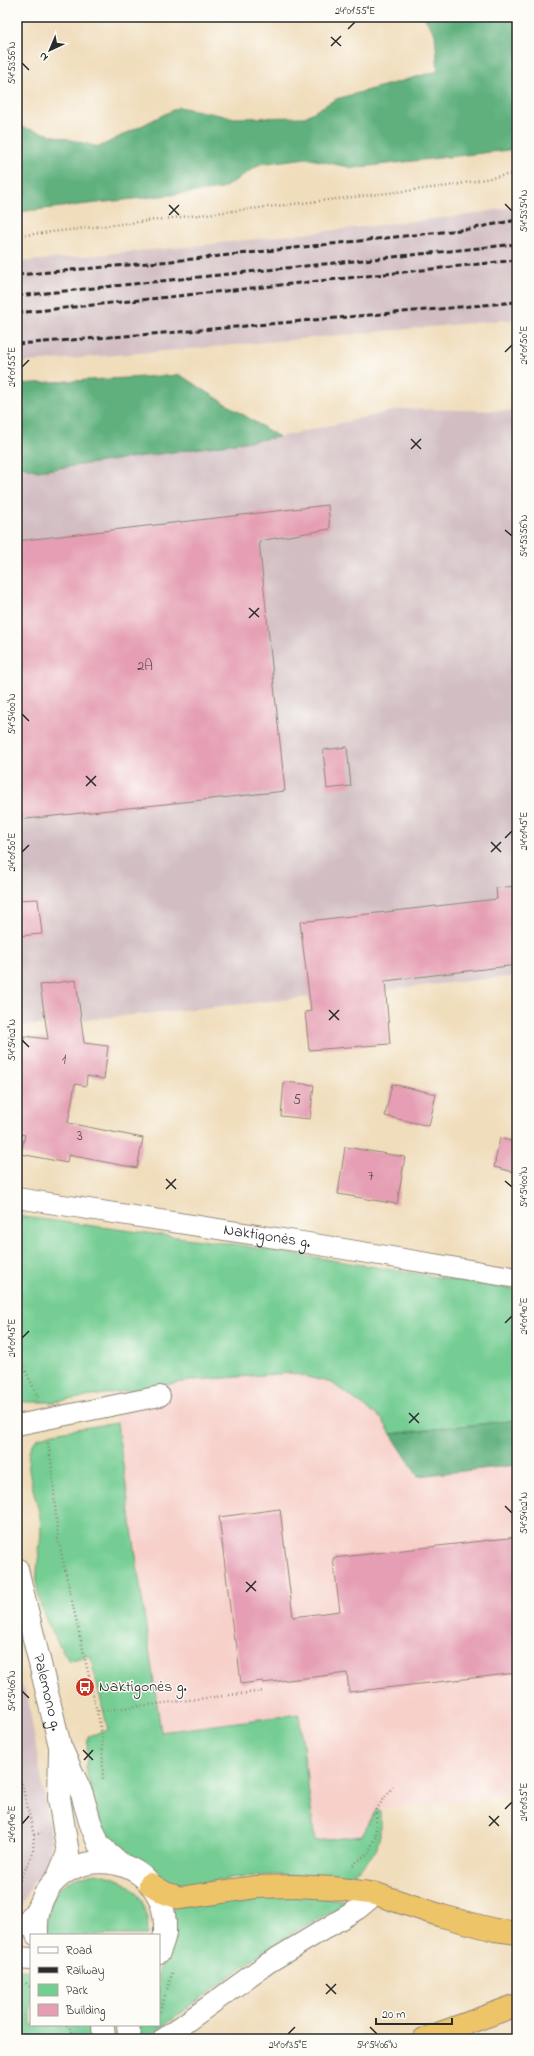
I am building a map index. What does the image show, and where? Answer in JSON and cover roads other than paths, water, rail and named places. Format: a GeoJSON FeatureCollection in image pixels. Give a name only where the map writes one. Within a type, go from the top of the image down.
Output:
{"type":"FeatureCollection","features":[{"type":"Feature","properties":{"kind":"highway"},"geometry":{"type":"LineString","coordinates":[[150,1884],[165,1893],[180,1898],[256,1887],[295,1886],[333,1888],[376,1894],[442,1916],[495,1930],[517,1933]]}},
{"type":"Feature","properties":{"kind":"highway"},"geometry":{"type":"LineString","coordinates":[[424,2039],[517,2005]]}},
{"type":"Feature","properties":{"kind":"street","name":"Naktigonės g."},"geometry":{"type":"LineString","coordinates":[[17,1198],[302,1242],[517,1278]]}},
{"type":"Feature","properties":{"kind":"street"},"geometry":{"type":"LineString","coordinates":[[17,1425],[160,1396]]}},
{"type":"Feature","properties":{"kind":"street","name":"Palemono g."},"geometry":{"type":"LineString","coordinates":[[17,1569],[60,1746],[82,1794],[90,1822],[99,1845],[122,1865]]}},
{"type":"Feature","properties":{"kind":"street","name":"Palemono g."},"geometry":{"type":"LineString","coordinates":[[58,1877],[68,1853],[58,1798],[60,1746]]}},
{"type":"Feature","properties":{"kind":"street"},"geometry":{"type":"LineString","coordinates":[[17,1928],[28,1922],[40,1905],[47,1890],[58,1877],[72,1867],[89,1862],[106,1861],[122,1865],[138,1872],[150,1884],[163,1907],[165,1933],[160,1949]]}},
{"type":"Feature","properties":{"kind":"street"},"geometry":{"type":"LineString","coordinates":[[163,2039],[268,1963],[358,1910],[376,1894]]}},
{"type":"Feature","properties":{"kind":"street"},"geometry":{"type":"LineString","coordinates":[[38,1934],[37,1922],[40,1905]]}},
{"type":"Feature","properties":{"kind":"street"},"geometry":{"type":"LineString","coordinates":[[17,1958],[30,1959]]}},
{"type":"Feature","properties":{"kind":"street"},"geometry":{"type":"LineString","coordinates":[[103,2026],[104,2039]]}},
{"type":"Feature","properties":{"kind":"street"},"geometry":{"type":"LineString","coordinates":[[128,2026],[130,2039]]}},
{"type":"Feature","properties":{"kind":"railway"},"geometry":{"type":"LineString","coordinates":[[17,275],[193,259],[469,229],[517,220]]}},
{"type":"Feature","properties":{"kind":"railway"},"geometry":{"type":"LineString","coordinates":[[17,296],[517,244]]}},
{"type":"Feature","properties":{"kind":"railway"},"geometry":{"type":"LineString","coordinates":[[17,313],[517,260]]}},
{"type":"Feature","properties":{"kind":"railway"},"geometry":{"type":"LineString","coordinates":[[17,344],[178,332],[517,302]]}},
{"type":"Feature","properties":{"kind":"place","name":"Naktigonės g."},"geometry":{"type":"Point","coordinates":[85,1687]}}]}
